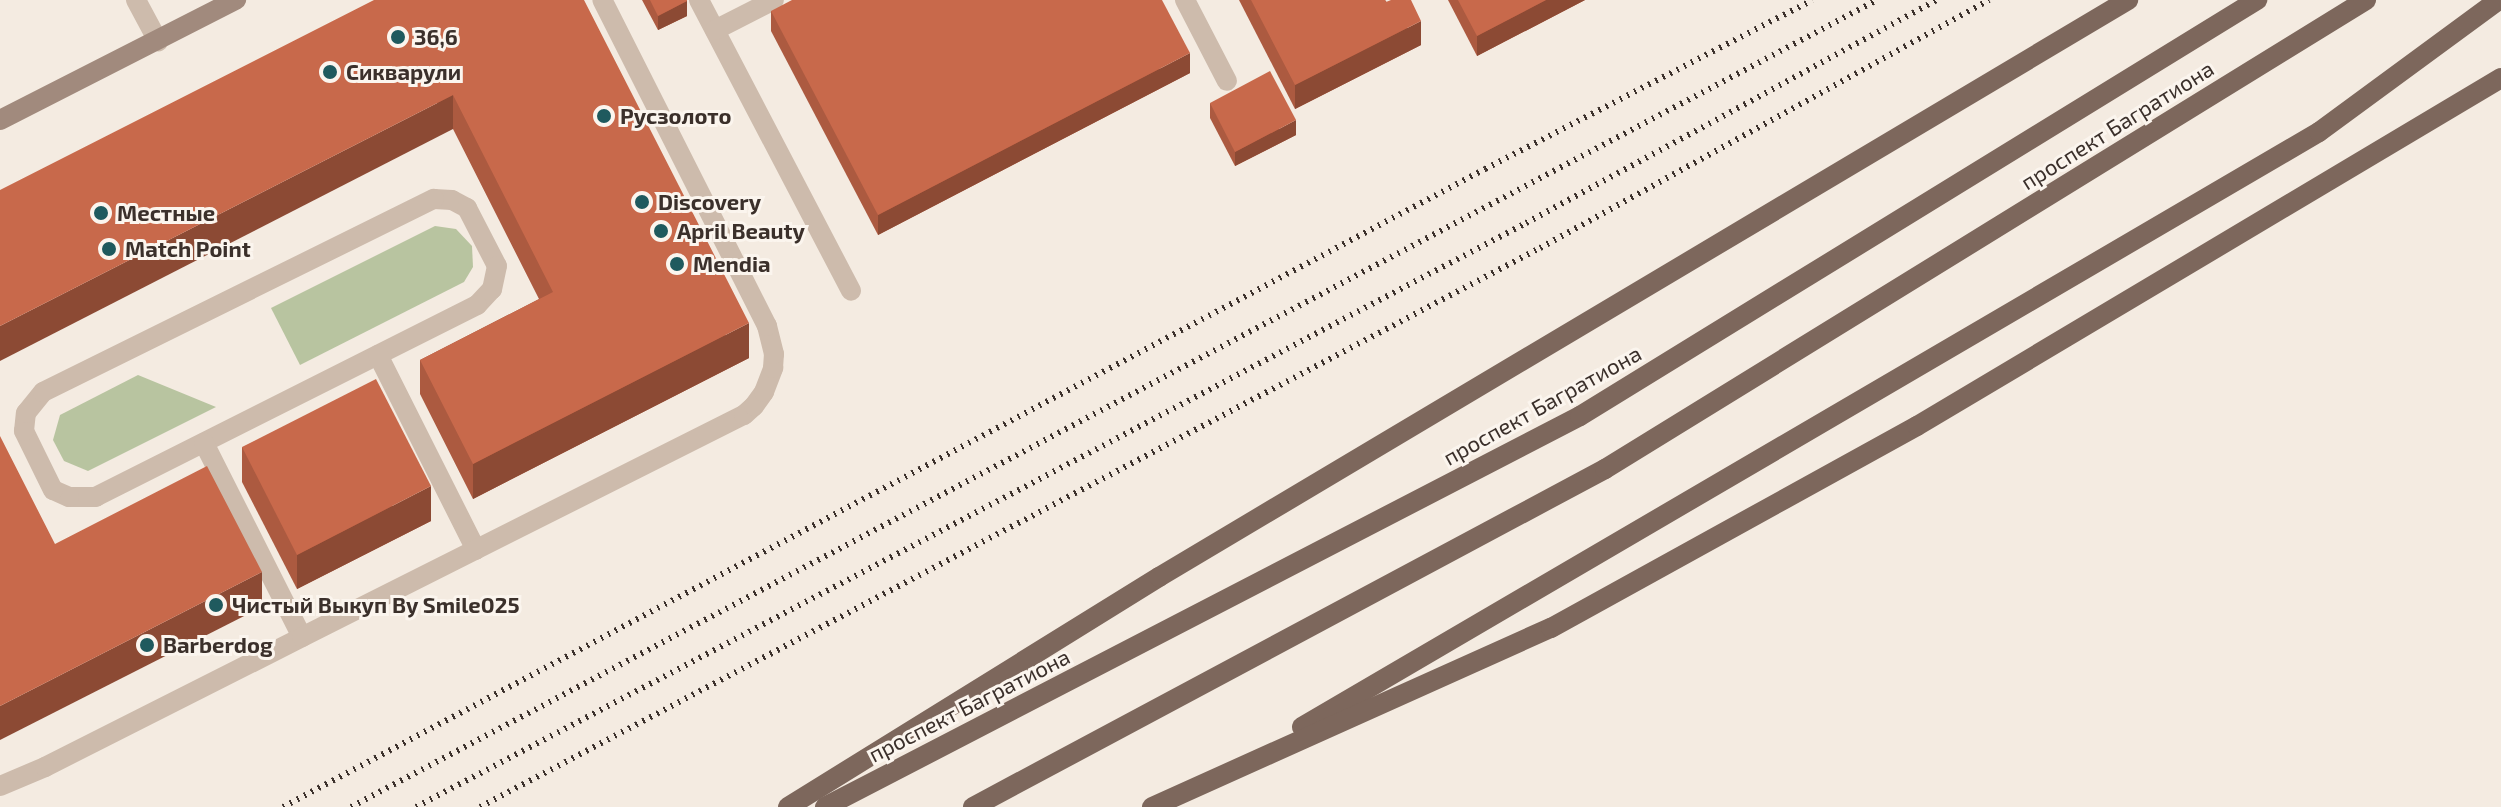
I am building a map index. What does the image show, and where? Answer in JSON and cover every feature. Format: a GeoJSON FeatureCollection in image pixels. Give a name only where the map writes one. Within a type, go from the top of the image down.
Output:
{"type":"FeatureCollection","features":[{"type":"Feature","properties":{"kind":"main road"},"geometry":{"type":"LineString","coordinates":[[788,807],[1159,577],[2128,0]]}},
{"type":"Feature","properties":{"kind":"main road","name":"проспект Багратиона"},"geometry":{"type":"LineString","coordinates":[[825,807],[1580,416],[2257,0]]}},
{"type":"Feature","properties":{"kind":"main road","name":"проспект Багратиона"},"geometry":{"type":"LineString","coordinates":[[973,807],[1605,469],[2366,0]]}},
{"type":"Feature","properties":{"kind":"main road"},"geometry":{"type":"LineString","coordinates":[[1212,779],[2319,132],[2499,0]]}},
{"type":"Feature","properties":{"kind":"main road"},"geometry":{"type":"LineString","coordinates":[[1152,807],[1551,628],[1917,426],[2501,78]]}},
{"type":"Feature","properties":{"kind":"street"},"geometry":{"type":"LineString","coordinates":[[0,120],[236,0]]}},
{"type":"Feature","properties":{"kind":"lane"},"geometry":{"type":"LineString","coordinates":[[136,0],[158,41]]}},
{"type":"Feature","properties":{"kind":"lane"},"geometry":{"type":"LineString","coordinates":[[0,786],[45,767],[744,415],[764,392],[773,368],[772,338],[602,0]]}},
{"type":"Feature","properties":{"kind":"lane"},"geometry":{"type":"LineString","coordinates":[[699,0],[851,291]]}},
{"type":"Feature","properties":{"kind":"lane"},"geometry":{"type":"LineString","coordinates":[[715,30],[774,0]]}},
{"type":"Feature","properties":{"kind":"lane"},"geometry":{"type":"LineString","coordinates":[[1185,0],[1227,81]]}},
{"type":"Feature","properties":{"kind":"lane"},"geometry":{"type":"LineString","coordinates":[[434,199],[459,203],[467,208],[497,266],[492,289],[477,305],[204,443],[96,497],[77,498],[53,490],[24,431],[24,421],[30,406],[43,392],[410,207],[434,199]]}},
{"type":"Feature","properties":{"kind":"lane"},"geometry":{"type":"LineString","coordinates":[[378,355],[476,550]]}},
{"type":"Feature","properties":{"kind":"lane"},"geometry":{"type":"LineString","coordinates":[[204,443],[302,637]]}},
{"type":"Feature","properties":{"kind":"green space"},"geometry":{"type":"Polygon","coordinates":[[[435,226],[456,229],[472,246],[473,267],[464,282],[300,365],[271,308],[435,226]]]}},
{"type":"Feature","properties":{"kind":"green space"},"geometry":{"type":"Polygon","coordinates":[[[138,375],[216,407],[88,471],[64,461],[53,440],[60,415],[138,375]]]}},
{"type":"Feature","properties":{"kind":"building","name":"Match Point"},"geometry":{"type":"Polygon","coordinates":[[[374,0],[584,0],[749,323],[473,464],[420,360],[553,292],[453,95],[0,326],[0,190],[374,0]]]}},
{"type":"Feature","properties":{"kind":"building"},"geometry":{"type":"Polygon","coordinates":[[[650,0],[687,0],[687,1],[658,16],[650,0]]]}},
{"type":"Feature","properties":{"kind":"building"},"geometry":{"type":"Polygon","coordinates":[[[792,0],[1162,0],[1190,53],[878,215],[771,11],[792,0]]]}},
{"type":"Feature","properties":{"kind":"building"},"geometry":{"type":"Polygon","coordinates":[[[1251,0],[1411,0],[1421,21],[1295,85],[1251,0]]]}},
{"type":"Feature","properties":{"kind":"building"},"geometry":{"type":"Polygon","coordinates":[[[1458,0],[1546,0],[1477,36],[1458,0]]]}},
{"type":"Feature","properties":{"kind":"building"},"geometry":{"type":"Polygon","coordinates":[[[1270,71],[1296,120],[1235,152],[1210,103],[1270,71]]]}},
{"type":"Feature","properties":{"kind":"building"},"geometry":{"type":"Polygon","coordinates":[[[376,379],[431,486],[297,555],[242,447],[376,379]]]}},
{"type":"Feature","properties":{"kind":"building"},"geometry":{"type":"Polygon","coordinates":[[[0,436],[55,544],[207,466],[262,572],[0,706],[0,436]]]}},
{"type":"Feature","properties":{"kind":"railway"},"geometry":{"type":"LineString","coordinates":[[283,807],[1485,169],[1812,0]]}},
{"type":"Feature","properties":{"kind":"railway"},"geometry":{"type":"LineString","coordinates":[[351,807],[1877,0]]}},
{"type":"Feature","properties":{"kind":"railway"},"geometry":{"type":"LineString","coordinates":[[416,807],[1526,223],[1936,0]]}},
{"type":"Feature","properties":{"kind":"railway"},"geometry":{"type":"LineString","coordinates":[[480,807],[1540,248],[1989,0]]}},
{"type":"Feature","properties":{"kind":"place","name":"36,6"},"geometry":{"type":"Point","coordinates":[398,37]}},
{"type":"Feature","properties":{"kind":"place","name":"Сикварули"},"geometry":{"type":"Point","coordinates":[330,72]}},
{"type":"Feature","properties":{"kind":"place","name":"Русзолото"},"geometry":{"type":"Point","coordinates":[604,116]}},
{"type":"Feature","properties":{"kind":"place","name":"Discovery"},"geometry":{"type":"Point","coordinates":[642,202]}},
{"type":"Feature","properties":{"kind":"place","name":"Местные"},"geometry":{"type":"Point","coordinates":[101,213]}},
{"type":"Feature","properties":{"kind":"place","name":"April Beauty"},"geometry":{"type":"Point","coordinates":[661,231]}},
{"type":"Feature","properties":{"kind":"place","name":"Match Point"},"geometry":{"type":"Point","coordinates":[109,249]}},
{"type":"Feature","properties":{"kind":"place","name":"Mendia"},"geometry":{"type":"Point","coordinates":[677,264]}},
{"type":"Feature","properties":{"kind":"place","name":"Чистый Выкуп By Smile025"},"geometry":{"type":"Point","coordinates":[216,605]}},
{"type":"Feature","properties":{"kind":"place","name":"Barberdog"},"geometry":{"type":"Point","coordinates":[147,645]}}]}
